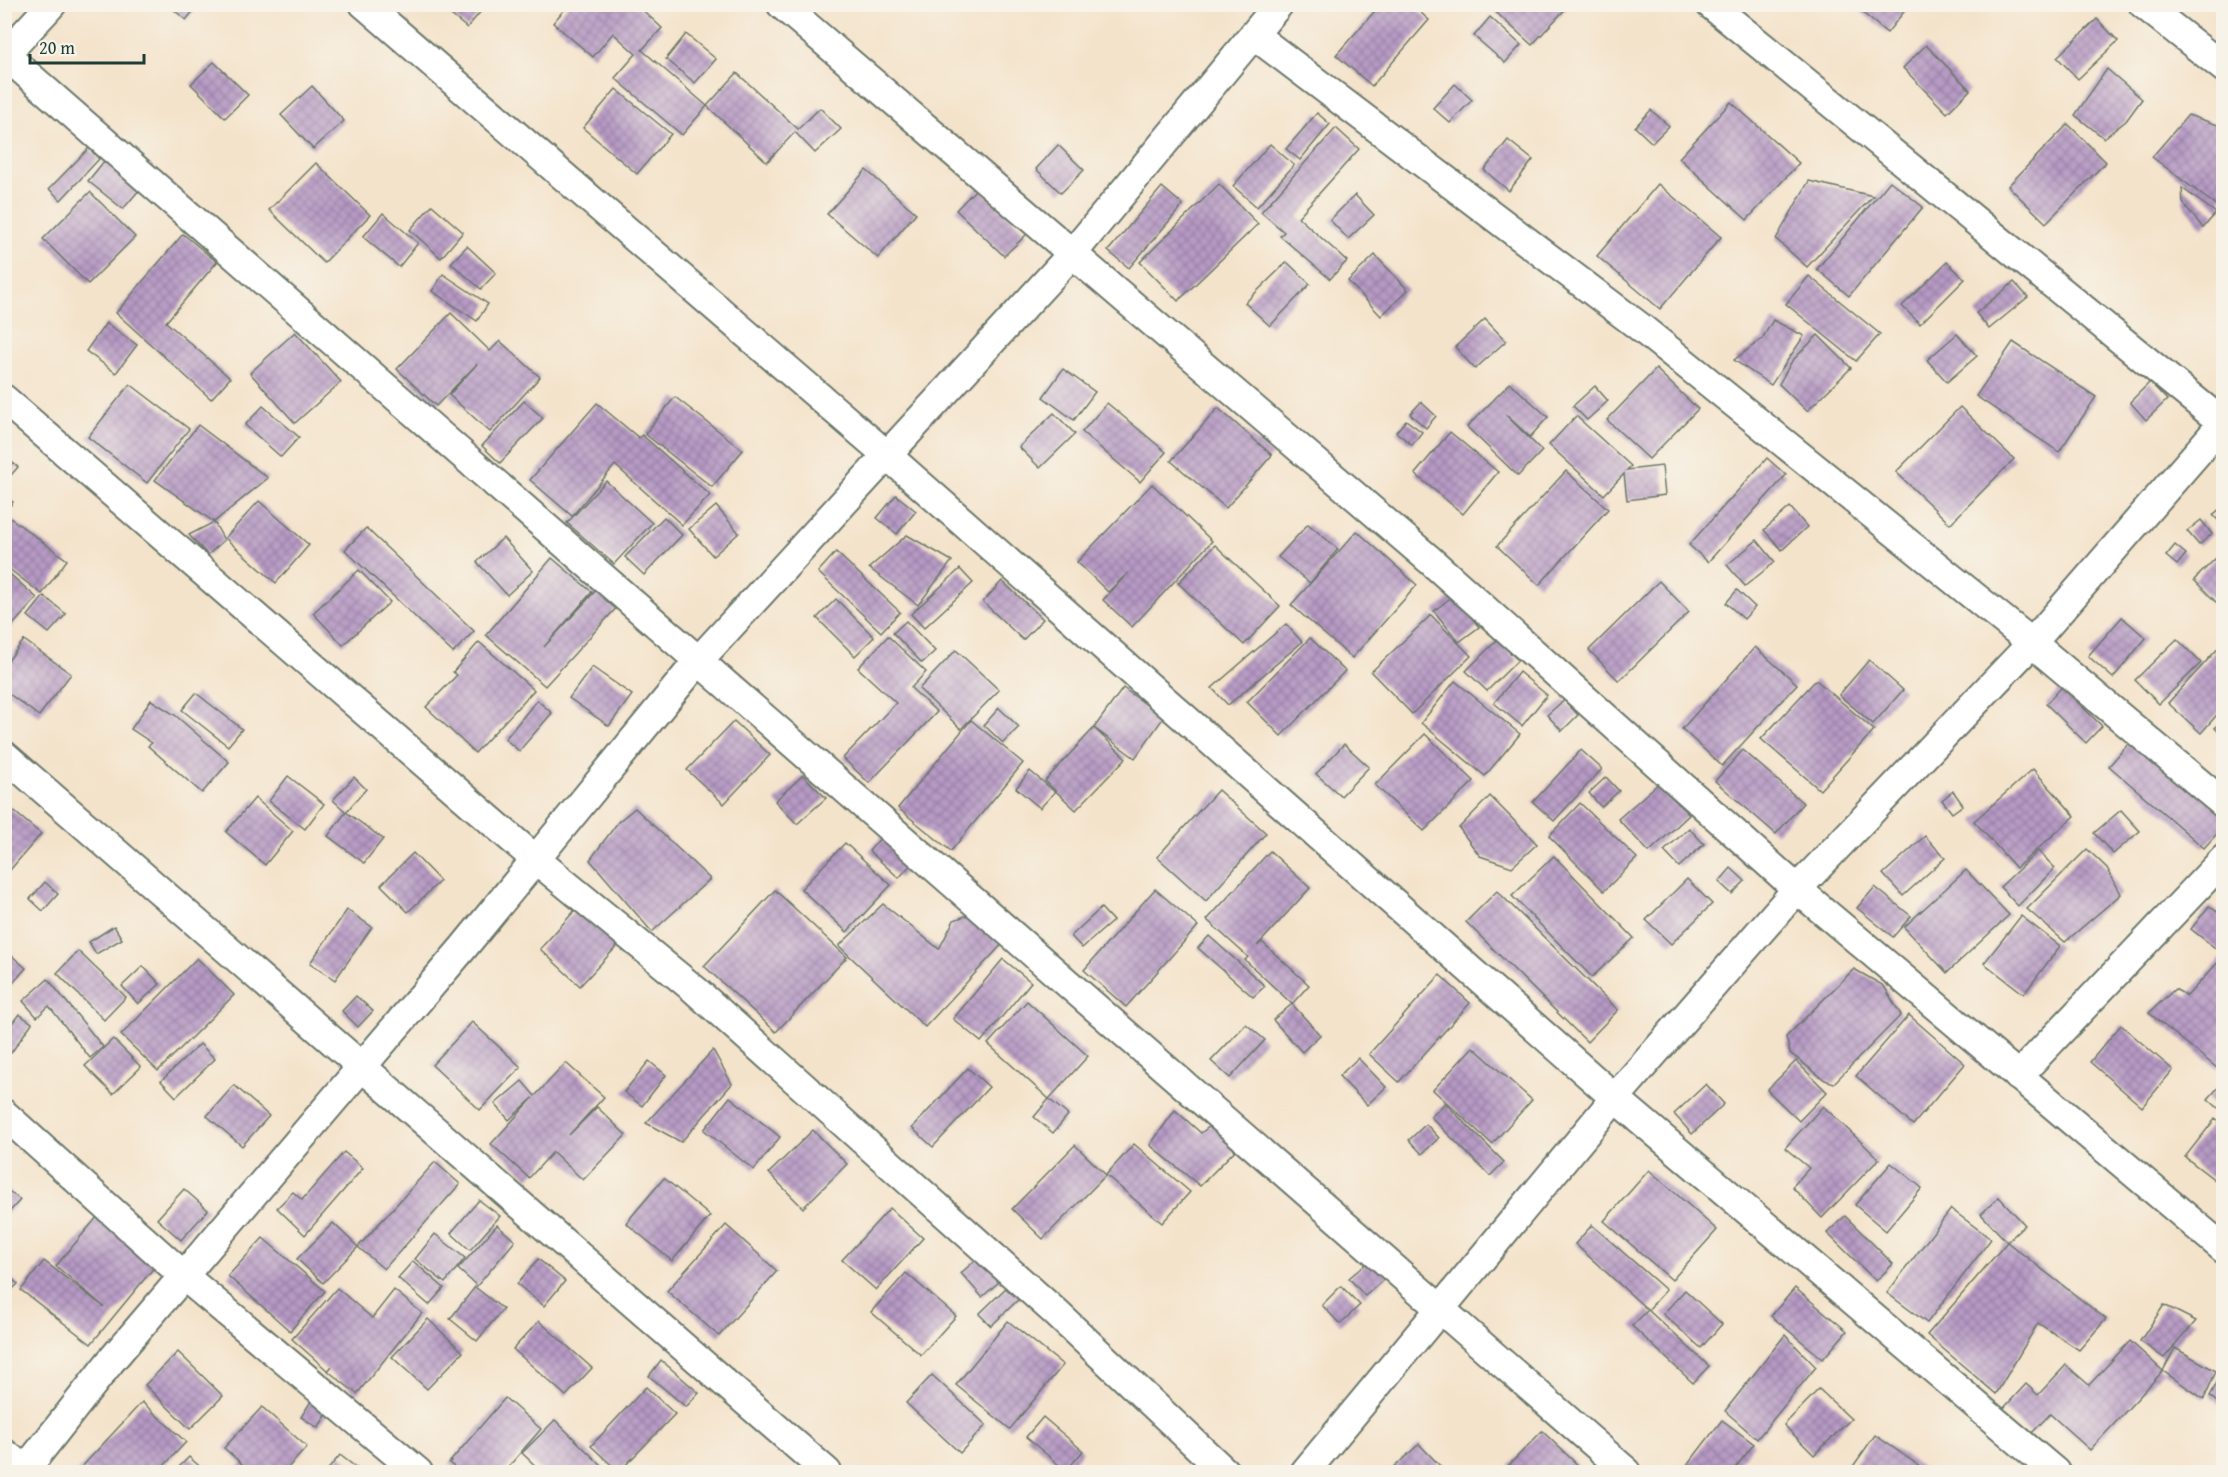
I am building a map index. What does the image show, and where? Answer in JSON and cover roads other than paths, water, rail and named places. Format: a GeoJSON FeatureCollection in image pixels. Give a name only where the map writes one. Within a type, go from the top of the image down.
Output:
{"type":"FeatureCollection","features":[{"type":"Feature","properties":{"kind":"street"},"geometry":{"type":"LineString","coordinates":[[52,4],[5,55],[1441,1307],[1627,1473]]}},
{"type":"Feature","properties":{"kind":"street"},"geometry":{"type":"LineString","coordinates":[[364,4],[888,456],[1252,775],[1615,1098],[2055,1473]]}},
{"type":"Feature","properties":{"kind":"street"},"geometry":{"type":"LineString","coordinates":[[781,4],[1431,561],[1797,889],[2223,1249]]}},
{"type":"Feature","properties":{"kind":"street"},"geometry":{"type":"LineString","coordinates":[[19,1465],[185,1277],[463,948],[534,858],[699,660],[1072,254],[1279,4]]}},
{"type":"Feature","properties":{"kind":"street"},"geometry":{"type":"LineString","coordinates":[[1305,1473],[1615,1098],[1797,889],[2032,643],[2223,423],[1710,4]]}},
{"type":"Feature","properties":{"kind":"street"},"geometry":{"type":"LineString","coordinates":[[2143,4],[2223,68]]}},
{"type":"Feature","properties":{"kind":"street"},"geometry":{"type":"LineString","coordinates":[[1254,34],[1640,327],[2032,643],[2223,804]]}},
{"type":"Feature","properties":{"kind":"street"},"geometry":{"type":"LineString","coordinates":[[4,399],[534,858],[695,990],[1045,1303],[1225,1473]]}},
{"type":"Feature","properties":{"kind":"street"},"geometry":{"type":"LineString","coordinates":[[4,755],[827,1473]]}},
{"type":"Feature","properties":{"kind":"street"},"geometry":{"type":"LineString","coordinates":[[2018,1076],[2223,859]]}},
{"type":"Feature","properties":{"kind":"street"},"geometry":{"type":"LineString","coordinates":[[4,1114],[185,1277],[418,1473]]}}]}
